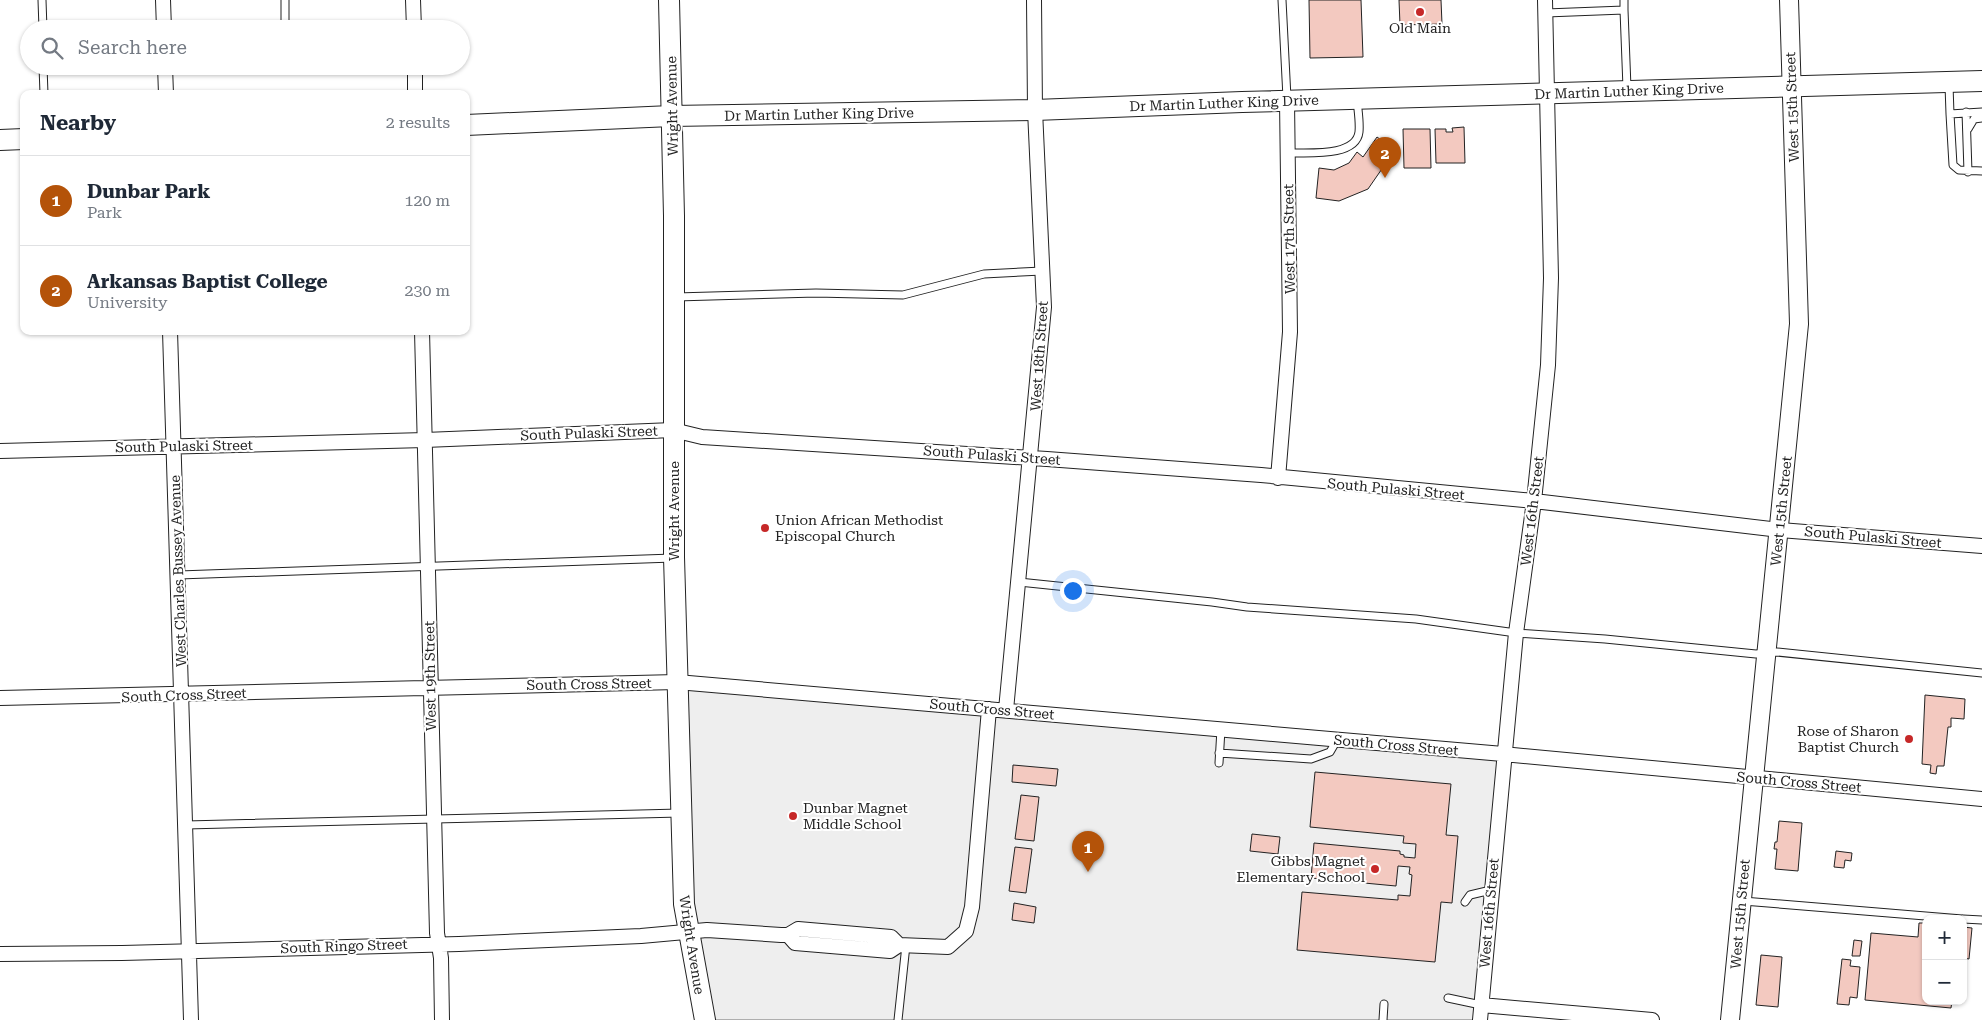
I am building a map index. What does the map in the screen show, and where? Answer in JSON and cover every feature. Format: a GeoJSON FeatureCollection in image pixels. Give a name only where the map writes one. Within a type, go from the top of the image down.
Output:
{"type":"FeatureCollection","features":[{"type":"Feature","properties":{"kind":"main road","name":"Wright Avenue"},"geometry":{"type":"LineString","coordinates":[[670,0],[674,298],[674,558],[684,904],[687,930],[705,1020]]}},
{"type":"Feature","properties":{"kind":"main road","name":"Dr Martin Luther King Drive"},"geometry":{"type":"LineString","coordinates":[[470,126],[671,116],[1035,110],[1357,98],[1982,81]]}},
{"type":"Feature","properties":{"kind":"main road"},"geometry":{"type":"LineString","coordinates":[[0,140],[20,139]]}},
{"type":"Feature","properties":{"kind":"street"},"geometry":{"type":"LineString","coordinates":[[163,0],[164,20]]}},
{"type":"Feature","properties":{"kind":"street"},"geometry":{"type":"LineString","coordinates":[[413,0],[414,20]]}},
{"type":"Feature","properties":{"kind":"street","name":"West 18th Street"},"geometry":{"type":"LineString","coordinates":[[1006,710],[1044,307],[1035,110],[1034,0]]}},
{"type":"Feature","properties":{"kind":"street","name":"West 15th Street"},"geometry":{"type":"LineString","coordinates":[[1730,1020],[1799,324],[1789,0]]}},
{"type":"Feature","properties":{"kind":"street","name":"West 16th Street"},"geometry":{"type":"LineString","coordinates":[[1480,1020],[1503,754],[1516,633],[1534,501],[1548,365],[1551,317],[1545,6]]}},
{"type":"Feature","properties":{"kind":"street"},"geometry":{"type":"LineString","coordinates":[[165,75],[166,90]]}},
{"type":"Feature","properties":{"kind":"street"},"geometry":{"type":"LineString","coordinates":[[415,75],[415,90]]}},
{"type":"Feature","properties":{"kind":"street","name":"West 17th Street"},"geometry":{"type":"LineString","coordinates":[[1278,478],[1290,332],[1287,101]]}},
{"type":"Feature","properties":{"kind":"street","name":"West Charles Bussey Avenue"},"geometry":{"type":"LineString","coordinates":[[170,335],[192,1020]]}},
{"type":"Feature","properties":{"kind":"street","name":"West 19th Street"},"geometry":{"type":"LineString","coordinates":[[422,335],[437,932],[440,944],[442,1020]]}},
{"type":"Feature","properties":{"kind":"street","name":"South Pulaski Street"},"geometry":{"type":"LineString","coordinates":[[0,450],[424,440],[673,430],[702,437],[1030,458],[1278,478],[1534,501],[1780,530],[1982,546]]}},
{"type":"Feature","properties":{"kind":"street","name":"South Cross Street"},"geometry":{"type":"LineString","coordinates":[[0,698],[677,682],[1503,754],[1982,799]]}},
{"type":"Feature","properties":{"kind":"street","name":"South Ringo Street"},"geometry":{"type":"LineString","coordinates":[[0,954],[440,944],[632,936],[687,930],[788,935],[798,930],[891,937],[903,945],[948,947],[966,931],[972,907],[989,709]]}},
{"type":"Feature","properties":{"kind":"street"},"geometry":{"type":"LineString","coordinates":[[1481,1005],[1652,1020]]}},
{"type":"Feature","properties":{"kind":"lane"},"geometry":{"type":"LineString","coordinates":[[42,0],[43,20]]}},
{"type":"Feature","properties":{"kind":"lane"},"geometry":{"type":"LineString","coordinates":[[285,0],[285,20]]}},
{"type":"Feature","properties":{"kind":"lane","name":"West 17th Street"},"geometry":{"type":"LineString","coordinates":[[1282,0],[1287,101]]}},
{"type":"Feature","properties":{"kind":"lane"},"geometry":{"type":"LineString","coordinates":[[1624,0],[1627,91]]}},
{"type":"Feature","properties":{"kind":"lane"},"geometry":{"type":"LineString","coordinates":[[1545,6],[1624,10]]}},
{"type":"Feature","properties":{"kind":"lane"},"geometry":{"type":"LineString","coordinates":[[44,75],[44,90]]}},
{"type":"Feature","properties":{"kind":"lane"},"geometry":{"type":"LineString","coordinates":[[1949,82],[1953,166],[1968,172],[1982,171]]}},
{"type":"Feature","properties":{"kind":"lane"},"geometry":{"type":"LineString","coordinates":[[1288,152],[1326,153],[1344,149],[1353,143],[1359,134],[1357,98]]}},
{"type":"Feature","properties":{"kind":"lane"},"geometry":{"type":"LineString","coordinates":[[1966,112],[1968,172]]}},
{"type":"Feature","properties":{"kind":"lane"},"geometry":{"type":"LineString","coordinates":[[1950,114],[1982,112]]}},
{"type":"Feature","properties":{"kind":"lane"},"geometry":{"type":"LineString","coordinates":[[1967,131],[1970,122],[1982,118]]}},
{"type":"Feature","properties":{"kind":"lane"},"geometry":{"type":"LineString","coordinates":[[674,298],[816,293],[903,295],[984,274],[1042,271]]}},
{"type":"Feature","properties":{"kind":"lane"},"geometry":{"type":"LineString","coordinates":[[179,575],[428,568],[674,558]]}},
{"type":"Feature","properties":{"kind":"lane"},"geometry":{"type":"LineString","coordinates":[[1019,582],[1212,602],[1247,608],[1416,619],[1516,633],[1605,638],[1756,654],[1777,652],[1982,673]]}},
{"type":"Feature","properties":{"kind":"lane"},"geometry":{"type":"LineString","coordinates":[[1219,763],[1221,729]]}},
{"type":"Feature","properties":{"kind":"lane"},"geometry":{"type":"LineString","coordinates":[[1220,753],[1311,759],[1330,752],[1336,740]]}},
{"type":"Feature","properties":{"kind":"lane"},"geometry":{"type":"LineString","coordinates":[[186,825],[681,813]]}},
{"type":"Feature","properties":{"kind":"lane"},"geometry":{"type":"LineString","coordinates":[[1465,902],[1470,895],[1491,890]]}},
{"type":"Feature","properties":{"kind":"lane"},"geometry":{"type":"LineString","coordinates":[[1741,900],[1922,915]]}},
{"type":"Feature","properties":{"kind":"lane"},"geometry":{"type":"LineString","coordinates":[[1967,919],[1982,920]]}},
{"type":"Feature","properties":{"kind":"lane"},"geometry":{"type":"LineString","coordinates":[[898,1020],[903,945]]}},
{"type":"Feature","properties":{"kind":"lane"},"geometry":{"type":"LineString","coordinates":[[1448,998],[1481,1005]]}},
{"type":"Feature","properties":{"kind":"lane"},"geometry":{"type":"LineString","coordinates":[[1383,1020],[1384,1004]]}},
{"type":"Feature","properties":{"kind":"shaded area"},"geometry":{"type":"Polygon","coordinates":[[[677,682],[1503,754],[1479,1020],[706,1020],[687,930],[677,682]]]}},
{"type":"Feature","properties":{"kind":"building"},"geometry":{"type":"Polygon","coordinates":[[[1309,0],[1361,0],[1363,57],[1310,58],[1309,0]]]}},
{"type":"Feature","properties":{"kind":"building","name":"Old Main"},"geometry":{"type":"Polygon","coordinates":[[[1399,0],[1441,0],[1442,24],[1400,25],[1399,0]]]}},
{"type":"Feature","properties":{"kind":"building"},"geometry":{"type":"Polygon","coordinates":[[[1464,127],[1465,163],[1436,163],[1435,129],[1446,129],[1446,132],[1453,132],[1452,128],[1464,127]]]}},
{"type":"Feature","properties":{"kind":"building"},"geometry":{"type":"Polygon","coordinates":[[[1403,129],[1430,129],[1431,168],[1404,168],[1403,129]]]}},
{"type":"Feature","properties":{"kind":"building"},"geometry":{"type":"Polygon","coordinates":[[[1377,137],[1395,150],[1368,189],[1339,201],[1316,198],[1319,168],[1334,170],[1349,163],[1357,152],[1363,157],[1377,137]]]}},
{"type":"Feature","properties":{"kind":"building"},"geometry":{"type":"Polygon","coordinates":[[[1925,695],[1965,699],[1964,719],[1951,718],[1951,727],[1948,727],[1944,766],[1937,766],[1936,774],[1930,773],[1931,765],[1922,764],[1925,695]]]}},
{"type":"Feature","properties":{"kind":"building"},"geometry":{"type":"Polygon","coordinates":[[[1013,765],[1058,769],[1056,786],[1012,782],[1013,765]]]}},
{"type":"Feature","properties":{"kind":"building"},"geometry":{"type":"Polygon","coordinates":[[[1315,772],[1451,784],[1446,835],[1458,836],[1452,903],[1441,902],[1435,962],[1297,950],[1302,892],[1398,900],[1398,895],[1410,896],[1412,875],[1409,874],[1410,867],[1398,866],[1396,886],[1311,878],[1314,843],[1400,851],[1400,854],[1404,855],[1404,857],[1415,858],[1416,844],[1403,843],[1404,836],[1310,827],[1315,772]]]}},
{"type":"Feature","properties":{"kind":"building"},"geometry":{"type":"Polygon","coordinates":[[[1021,795],[1039,797],[1034,841],[1015,839],[1021,795]]]}},
{"type":"Feature","properties":{"kind":"building"},"geometry":{"type":"Polygon","coordinates":[[[1779,821],[1802,823],[1798,871],[1775,869],[1777,849],[1774,849],[1775,842],[1777,842],[1779,821]]]}},
{"type":"Feature","properties":{"kind":"building"},"geometry":{"type":"Polygon","coordinates":[[[1252,834],[1280,837],[1278,854],[1250,851],[1252,834]]]}},
{"type":"Feature","properties":{"kind":"building"},"geometry":{"type":"Polygon","coordinates":[[[1015,847],[1032,849],[1026,893],[1009,891],[1015,847]]]}},
{"type":"Feature","properties":{"kind":"building"},"geometry":{"type":"Polygon","coordinates":[[[1836,851],[1852,853],[1851,861],[1845,860],[1844,868],[1834,867],[1836,851]]]}},
{"type":"Feature","properties":{"kind":"building"},"geometry":{"type":"Polygon","coordinates":[[[1014,903],[1036,907],[1034,923],[1012,920],[1014,903]]]}},
{"type":"Feature","properties":{"kind":"building"},"geometry":{"type":"Polygon","coordinates":[[[1919,923],[1922,923],[1922,1005],[1951,1005],[1951,1008],[1865,1000],[1871,933],[1918,937],[1919,923]]]}},
{"type":"Feature","properties":{"kind":"building"},"geometry":{"type":"Polygon","coordinates":[[[1967,927],[1972,928],[1969,959],[1967,959],[1967,927]]]}},
{"type":"Feature","properties":{"kind":"building"},"geometry":{"type":"Polygon","coordinates":[[[1854,940],[1862,941],[1860,956],[1852,956],[1854,940]]]}},
{"type":"Feature","properties":{"kind":"building"},"geometry":{"type":"Polygon","coordinates":[[[1761,955],[1782,957],[1778,1007],[1756,1005],[1761,955]]]}},
{"type":"Feature","properties":{"kind":"building"},"geometry":{"type":"Polygon","coordinates":[[[1842,959],[1851,960],[1850,966],[1860,967],[1857,998],[1850,997],[1849,1005],[1837,1004],[1842,959]]]}},
{"type":"Feature","properties":{"kind":"place","name":"Old Main"},"geometry":{"type":"Point","coordinates":[1420,12]}},
{"type":"Feature","properties":{"kind":"place","name":"Arkansas Baptist College"},"geometry":{"type":"Point","coordinates":[1385,178]}},
{"type":"Feature","properties":{"kind":"place","name":"Union African Methodist Episcopal Church"},"geometry":{"type":"Point","coordinates":[765,528]}},
{"type":"Feature","properties":{"kind":"place","name":"Rose of Sharon Baptist Church"},"geometry":{"type":"Point","coordinates":[1909,739]}},
{"type":"Feature","properties":{"kind":"place","name":"Dunbar Magnet Middle School"},"geometry":{"type":"Point","coordinates":[793,816]}},
{"type":"Feature","properties":{"kind":"place","name":"Gibbs Magnet Elementary School"},"geometry":{"type":"Point","coordinates":[1375,869]}},
{"type":"Feature","properties":{"kind":"place","name":"Dunbar Park"},"geometry":{"type":"Point","coordinates":[1088,872]}}]}
